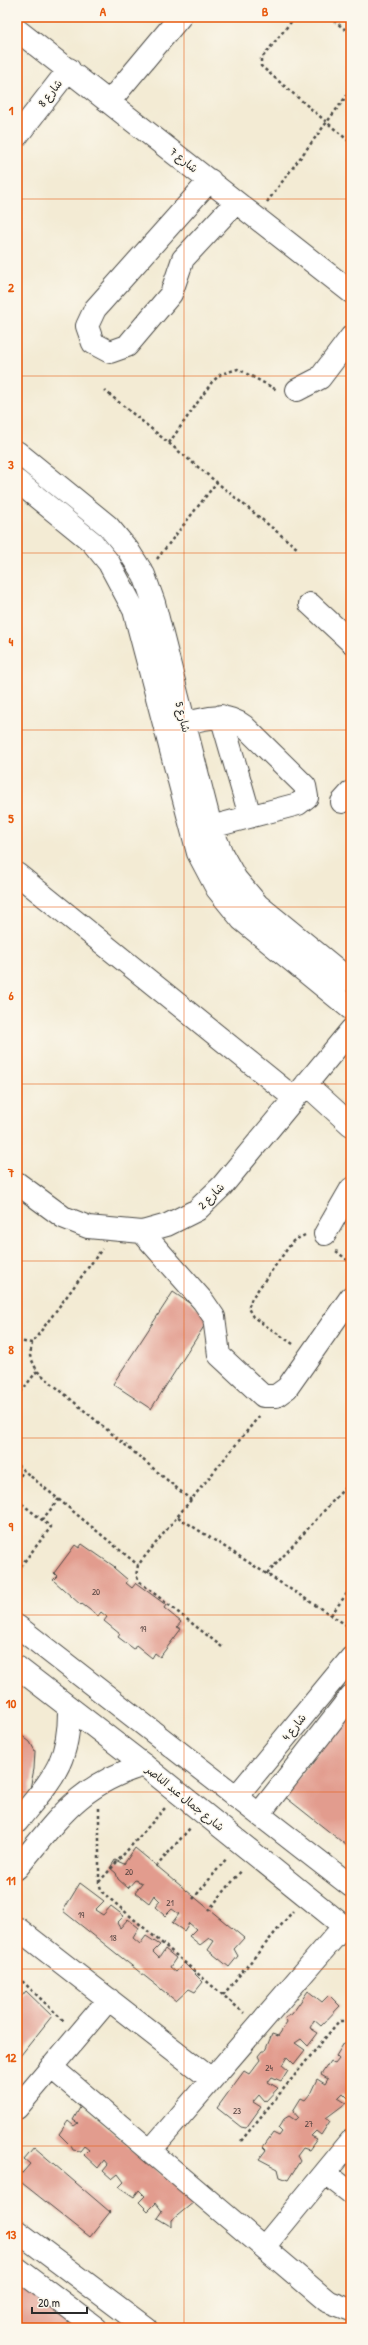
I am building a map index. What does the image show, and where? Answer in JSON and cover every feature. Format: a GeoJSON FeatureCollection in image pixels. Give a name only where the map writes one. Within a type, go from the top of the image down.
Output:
{"type":"FeatureCollection","features":[{"type":"Feature","properties":{"kind":"street"},"geometry":{"type":"LineString","coordinates":[[109,102],[180,17]]}},
{"type":"Feature","properties":{"kind":"street","name":"شارع 7"},"geometry":{"type":"LineString","coordinates":[[17,30],[69,69],[351,292]]}},
{"type":"Feature","properties":{"kind":"street","name":"شارع 8"},"geometry":{"type":"LineString","coordinates":[[17,136],[69,69]]}},
{"type":"Feature","properties":{"kind":"street"},"geometry":{"type":"LineString","coordinates":[[210,180],[95,309],[87,326],[93,343],[110,352],[127,346],[171,294],[183,258],[236,202]]}},
{"type":"Feature","properties":{"kind":"street"},"geometry":{"type":"LineString","coordinates":[[297,390],[320,378],[351,337]]}},
{"type":"Feature","properties":{"kind":"street","name":"شارع 5"},"geometry":{"type":"LineString","coordinates":[[17,452],[108,526],[128,550],[144,575],[154,603],[211,827],[236,879],[258,905],[351,981]]}},
{"type":"Feature","properties":{"kind":"street","name":"شارع 5"},"geometry":{"type":"LineString","coordinates":[[17,481],[92,542],[109,563],[134,610],[198,853],[217,889],[242,920],[351,1009]]}},
{"type":"Feature","properties":{"kind":"street"},"geometry":{"type":"LineString","coordinates":[[310,604],[351,642]]}},
{"type":"Feature","properties":{"kind":"street"},"geometry":{"type":"LineString","coordinates":[[221,716],[250,816]]}},
{"type":"Feature","properties":{"kind":"street"},"geometry":{"type":"LineString","coordinates":[[184,723],[221,716],[234,719],[244,726],[305,786],[307,796],[298,804],[211,827]]}},
{"type":"Feature","properties":{"kind":"street"},"geometry":{"type":"LineString","coordinates":[[17,874],[300,1091],[351,1125]]}},
{"type":"Feature","properties":{"kind":"street","name":"شارع 2"},"geometry":{"type":"LineString","coordinates":[[17,1183],[63,1217],[88,1227],[115,1231],[142,1232],[167,1226],[197,1210],[222,1186],[351,1030]]}},
{"type":"Feature","properties":{"kind":"street"},"geometry":{"type":"LineString","coordinates":[[325,1234],[351,1189]]}},
{"type":"Feature","properties":{"kind":"street"},"geometry":{"type":"LineString","coordinates":[[142,1232],[203,1301],[214,1317],[219,1355],[263,1396],[276,1396],[287,1388],[351,1297]]}},
{"type":"Feature","properties":{"kind":"street"},"geometry":{"type":"LineString","coordinates":[[17,1626],[351,1886]]}},
{"type":"Feature","properties":{"kind":"street","name":"شارع 4"},"geometry":{"type":"LineString","coordinates":[[236,1797],[351,1658]]}},
{"type":"Feature","properties":{"kind":"street","name":"شارع جمال عبد الناصر"},"geometry":{"type":"LineString","coordinates":[[18,1669],[144,1765],[348,1929]]}},
{"type":"Feature","properties":{"kind":"street"},"geometry":{"type":"LineString","coordinates":[[259,1814],[351,1696]]}},
{"type":"Feature","properties":{"kind":"street"},"geometry":{"type":"LineString","coordinates":[[17,1822],[52,1778],[64,1756],[70,1732],[69,1708]]}},
{"type":"Feature","properties":{"kind":"street"},"geometry":{"type":"LineString","coordinates":[[17,1868],[77,1799],[97,1784],[120,1773],[144,1765]]}},
{"type":"Feature","properties":{"kind":"street"},"geometry":{"type":"LineString","coordinates":[[52,1778],[77,1799]]}},
{"type":"Feature","properties":{"kind":"street"},"geometry":{"type":"LineString","coordinates":[[17,1928],[211,2079]]}},
{"type":"Feature","properties":{"kind":"street"},"geometry":{"type":"LineString","coordinates":[[150,2151],[258,2025],[348,1929]]}},
{"type":"Feature","properties":{"kind":"street"},"geometry":{"type":"LineString","coordinates":[[17,2108],[109,1999]]}},
{"type":"Feature","properties":{"kind":"street"},"geometry":{"type":"LineString","coordinates":[[51,2067],[326,2301],[351,2310]]}},
{"type":"Feature","properties":{"kind":"street"},"geometry":{"type":"LineString","coordinates":[[264,2248],[351,2141]]}},
{"type":"Feature","properties":{"kind":"street"},"geometry":{"type":"LineString","coordinates":[[325,2173],[351,2193]]}},
{"type":"Feature","properties":{"kind":"street"},"geometry":{"type":"LineString","coordinates":[[17,2231],[146,2328]]}},
{"type":"Feature","properties":{"kind":"street"},"geometry":{"type":"LineString","coordinates":[[17,2268],[96,2328]]}},
{"type":"Feature","properties":{"kind":"path"},"geometry":{"type":"LineString","coordinates":[[295,17],[261,59],[261,66],[351,143]]}},
{"type":"Feature","properties":{"kind":"path"},"geometry":{"type":"LineString","coordinates":[[329,17],[351,34]]}},
{"type":"Feature","properties":{"kind":"path"},"geometry":{"type":"LineString","coordinates":[[256,216],[351,90]]}},
{"type":"Feature","properties":{"kind":"path"},"geometry":{"type":"LineString","coordinates":[[169,443],[212,382],[221,374],[238,369],[276,390],[297,390]]}},
{"type":"Feature","properties":{"kind":"path"},"geometry":{"type":"LineString","coordinates":[[104,390],[298,549]]}},
{"type":"Feature","properties":{"kind":"path"},"geometry":{"type":"LineString","coordinates":[[144,575],[217,482]]}},
{"type":"Feature","properties":{"kind":"path"},"geometry":{"type":"LineString","coordinates":[[115,1231],[32,1343],[30,1356],[37,1371],[191,1500]]}},
{"type":"Feature","properties":{"kind":"path"},"geometry":{"type":"LineString","coordinates":[[310,1356],[253,1316],[248,1308],[252,1298],[293,1241],[305,1235],[325,1234]]}},
{"type":"Feature","properties":{"kind":"path"},"geometry":{"type":"LineString","coordinates":[[17,1341],[32,1343]]}},
{"type":"Feature","properties":{"kind":"path"},"geometry":{"type":"LineString","coordinates":[[17,1396],[37,1371]]}},
{"type":"Feature","properties":{"kind":"path"},"geometry":{"type":"LineString","coordinates":[[222,1647],[141,1583],[136,1576],[138,1565],[276,1396]]}},
{"type":"Feature","properties":{"kind":"path"},"geometry":{"type":"LineString","coordinates":[[17,1465],[138,1565]]}},
{"type":"Feature","properties":{"kind":"path"},"geometry":{"type":"LineString","coordinates":[[17,1481],[24,1470]]}},
{"type":"Feature","properties":{"kind":"path"},"geometry":{"type":"LineString","coordinates":[[267,1574],[351,1481]]}},
{"type":"Feature","properties":{"kind":"path"},"geometry":{"type":"LineString","coordinates":[[42,1520],[59,1499]]}},
{"type":"Feature","properties":{"kind":"path"},"geometry":{"type":"LineString","coordinates":[[17,1500],[51,1527],[17,1571]]}},
{"type":"Feature","properties":{"kind":"path"},"geometry":{"type":"LineString","coordinates":[[178,1517],[351,1628]]}},
{"type":"Feature","properties":{"kind":"path"},"geometry":{"type":"LineString","coordinates":[[330,1615],[351,1588]]}},
{"type":"Feature","properties":{"kind":"path"},"geometry":{"type":"LineString","coordinates":[[97,1784],[100,1817],[99,1882],[102,1892],[258,2025]]}},
{"type":"Feature","properties":{"kind":"path"},"geometry":{"type":"LineString","coordinates":[[99,1882],[178,1793]]}},
{"type":"Feature","properties":{"kind":"path"},"geometry":{"type":"LineString","coordinates":[[156,1867],[203,1812]]}},
{"type":"Feature","properties":{"kind":"path"},"geometry":{"type":"LineString","coordinates":[[193,1899],[248,1848]]}},
{"type":"Feature","properties":{"kind":"path"},"geometry":{"type":"LineString","coordinates":[[208,1911],[248,1848]]}},
{"type":"Feature","properties":{"kind":"path"},"geometry":{"type":"LineString","coordinates":[[223,1995],[306,1895]]}},
{"type":"Feature","properties":{"kind":"path"},"geometry":{"type":"LineString","coordinates":[[17,1979],[20,1979],[79,2035]]}},
{"type":"Feature","properties":{"kind":"path"},"geometry":{"type":"LineString","coordinates":[[241,2141],[339,2021],[351,2021]]}},
{"type":"Feature","properties":{"kind":"building"},"geometry":{"type":"Polygon","coordinates":[[[173,1292],[210,1317],[151,1409],[113,1384],[173,1292]]]}},
{"type":"Feature","properties":{"kind":"building"},"geometry":{"type":"Polygon","coordinates":[[[82,1544],[115,1567],[114,1568],[128,1580],[126,1583],[132,1588],[136,1583],[166,1605],[164,1608],[181,1622],[177,1627],[181,1629],[160,1657],[155,1653],[152,1658],[136,1645],[134,1649],[118,1637],[120,1634],[104,1621],[107,1617],[101,1612],[98,1616],[82,1604],[81,1605],[53,1580],[57,1576],[54,1573],[75,1545],[79,1548],[82,1544]]]}},
{"type":"Feature","properties":{"kind":"building"},"geometry":{"type":"Polygon","coordinates":[[[351,1710],[351,1849],[284,1796],[351,1710]]]}},
{"type":"Feature","properties":{"kind":"building"},"geometry":{"type":"Polygon","coordinates":[[[17,1732],[30,1742],[35,1751],[34,1769],[29,1794],[17,1808],[17,1732]]]}},
{"type":"Feature","properties":{"kind":"building"},"geometry":{"type":"Polygon","coordinates":[[[135,1848],[244,1938],[234,1949],[238,1956],[229,1967],[208,1950],[214,1941],[209,1938],[200,1945],[189,1936],[196,1929],[189,1923],[184,1931],[172,1923],[179,1914],[172,1909],[165,1916],[155,1907],[160,1901],[154,1895],[149,1903],[135,1892],[142,1883],[135,1880],[128,1888],[118,1879],[116,1873],[110,1868],[115,1860],[124,1864],[135,1848]]]}},
{"type":"Feature","properties":{"kind":"building"},"geometry":{"type":"Polygon","coordinates":[[[80,1883],[104,1901],[95,1910],[103,1915],[111,1906],[124,1916],[117,1923],[120,1928],[128,1919],[139,1928],[133,1938],[140,1944],[146,1936],[160,1945],[153,1952],[159,1958],[165,1949],[176,1958],[170,1967],[176,1972],[184,1963],[203,1982],[195,1992],[189,1989],[176,2001],[63,1911],[80,1883]]]}},
{"type":"Feature","properties":{"kind":"building"},"geometry":{"type":"Polygon","coordinates":[[[26,1991],[52,2016],[17,2060],[17,2002],[26,1991]]]}},
{"type":"Feature","properties":{"kind":"building"},"geometry":{"type":"Polygon","coordinates":[[[308,1991],[322,2002],[329,1995],[340,2006],[321,2026],[314,2020],[310,2028],[318,2033],[308,2046],[301,2039],[295,2043],[305,2050],[294,2064],[287,2057],[282,2065],[288,2070],[281,2081],[272,2077],[268,2082],[278,2088],[265,2102],[259,2095],[253,2102],[261,2107],[246,2128],[241,2127],[217,2108],[244,2071],[249,2074],[260,2060],[258,2056],[262,2051],[265,2051],[272,2034],[278,2036],[287,2023],[285,2018],[292,2014],[308,1991]]]}},
{"type":"Feature","properties":{"kind":"building"},"geometry":{"type":"Polygon","coordinates":[[[344,2043],[351,2043],[351,2095],[348,2098],[343,2093],[338,2098],[346,2103],[326,2118],[330,2121],[321,2135],[316,2131],[311,2136],[317,2139],[309,2150],[303,2148],[297,2156],[300,2161],[288,2180],[280,2177],[278,2169],[259,2159],[266,2150],[263,2147],[273,2133],[279,2136],[282,2132],[278,2128],[284,2119],[289,2116],[295,2120],[298,2117],[293,2111],[301,2098],[305,2100],[310,2094],[317,2079],[325,2084],[328,2079],[321,2075],[330,2061],[335,2064],[339,2059],[336,2056],[344,2043]]]}},
{"type":"Feature","properties":{"kind":"building"},"geometry":{"type":"Polygon","coordinates":[[[81,2106],[194,2202],[172,2220],[172,2227],[157,2218],[162,2211],[156,2203],[148,2211],[139,2202],[145,2196],[139,2190],[134,2197],[119,2187],[124,2182],[118,2174],[112,2179],[103,2171],[108,2165],[104,2160],[98,2168],[84,2155],[89,2150],[84,2146],[80,2151],[73,2150],[59,2134],[68,2121],[74,2126],[78,2123],[73,2120],[81,2106]]]}},
{"type":"Feature","properties":{"kind":"building"},"geometry":{"type":"Polygon","coordinates":[[[34,2147],[110,2212],[90,2237],[17,2179],[30,2164],[24,2159],[34,2147]]]}},
{"type":"Feature","properties":{"kind":"building"},"geometry":{"type":"Polygon","coordinates":[[[17,2278],[79,2328],[23,2328],[17,2323],[17,2278]]]}}]}
